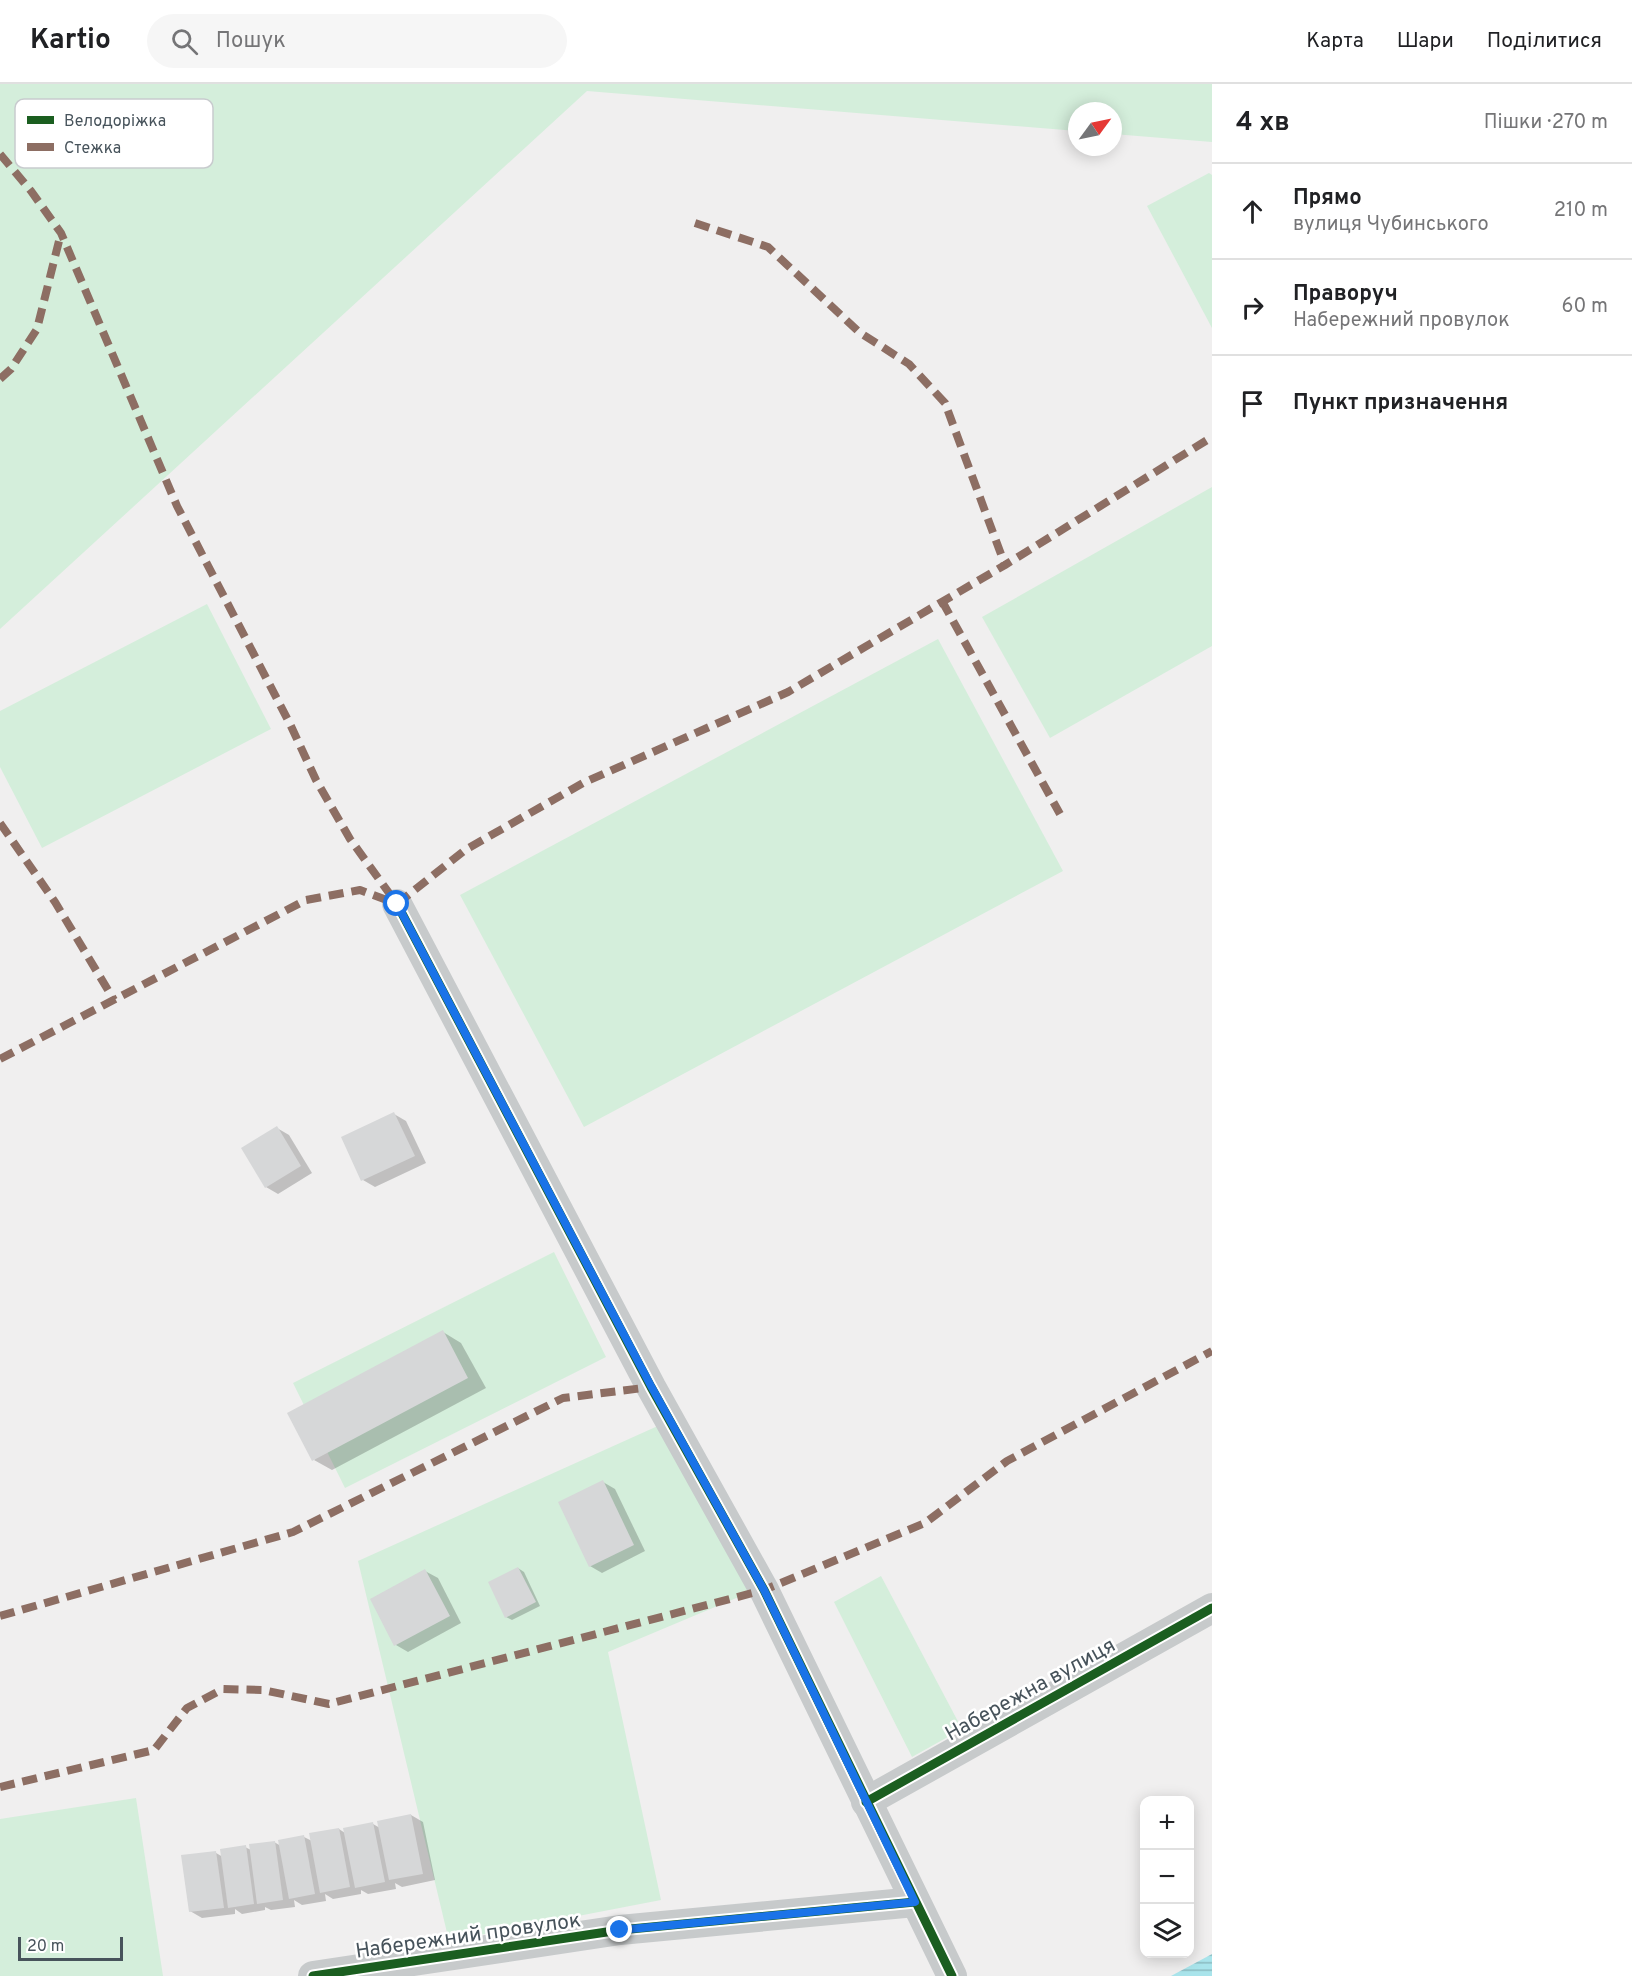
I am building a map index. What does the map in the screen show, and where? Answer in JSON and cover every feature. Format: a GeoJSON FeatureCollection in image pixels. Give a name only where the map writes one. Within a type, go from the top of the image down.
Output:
{"type":"FeatureCollection","features":[{"type":"Feature","properties":{"kind":"street"},"geometry":{"type":"LineString","coordinates":[[397,904],[651,1386],[764,1590],[952,1976]]}},
{"type":"Feature","properties":{"kind":"street","name":"Набережна вулиця"},"geometry":{"type":"LineString","coordinates":[[866,1802],[1212,1608]]}},
{"type":"Feature","properties":{"kind":"street","name":"Набережний провулок"},"geometry":{"type":"LineString","coordinates":[[313,1976],[620,1930],[915,1902]]}},
{"type":"Feature","properties":{"kind":"green space"},"geometry":{"type":"Polygon","coordinates":[[[0,84],[1212,84],[1212,142],[1122,135],[1122,102],[1068,102],[1068,130],[587,91],[0,629],[0,84]]]}},
{"type":"Feature","properties":{"kind":"green space"},"geometry":{"type":"Polygon","coordinates":[[[1209,173],[1212,175],[1212,328],[1147,206],[1209,173]]]}},
{"type":"Feature","properties":{"kind":"green space"},"geometry":{"type":"Polygon","coordinates":[[[1212,487],[1212,646],[1050,738],[982,617],[1212,487]]]}},
{"type":"Feature","properties":{"kind":"green space"},"geometry":{"type":"Polygon","coordinates":[[[207,604],[271,729],[42,848],[0,767],[0,711],[207,604]]]}},
{"type":"Feature","properties":{"kind":"green space"},"geometry":{"type":"Polygon","coordinates":[[[938,639],[1063,871],[584,1127],[460,895],[938,639]]]}},
{"type":"Feature","properties":{"kind":"green space"},"geometry":{"type":"Polygon","coordinates":[[[554,1252],[606,1357],[345,1488],[293,1383],[554,1252]]]}},
{"type":"Feature","properties":{"kind":"green space"},"geometry":{"type":"Polygon","coordinates":[[[671,1420],[753,1591],[608,1652],[661,1900],[449,1941],[358,1561],[671,1420]]]}},
{"type":"Feature","properties":{"kind":"green space"},"geometry":{"type":"Polygon","coordinates":[[[881,1576],[962,1729],[912,1757],[834,1602],[881,1576]]]}},
{"type":"Feature","properties":{"kind":"green space"},"geometry":{"type":"Polygon","coordinates":[[[136,1798],[163,1976],[0,1976],[0,1819],[136,1798]]]}},
{"type":"Feature","properties":{"kind":"water"},"geometry":{"type":"Polygon","coordinates":[[[1212,1954],[1212,1976],[1171,1976],[1212,1954]]]}},
{"type":"Feature","properties":{"kind":"building"},"geometry":{"type":"Polygon","coordinates":[[[394,1112],[415,1156],[361,1181],[341,1137],[394,1112]]]}},
{"type":"Feature","properties":{"kind":"building"},"geometry":{"type":"Polygon","coordinates":[[[277,1126],[301,1166],[265,1188],[241,1148],[277,1126]]]}},
{"type":"Feature","properties":{"kind":"building"},"geometry":{"type":"Polygon","coordinates":[[[443,1330],[468,1378],[312,1461],[287,1413],[443,1330]]]}},
{"type":"Feature","properties":{"kind":"building"},"geometry":{"type":"Polygon","coordinates":[[[603,1480],[634,1545],[589,1567],[558,1502],[603,1480]]]}},
{"type":"Feature","properties":{"kind":"building"},"geometry":{"type":"Polygon","coordinates":[[[518,1567],[536,1602],[505,1618],[488,1582],[518,1567]]]}},
{"type":"Feature","properties":{"kind":"building"},"geometry":{"type":"Polygon","coordinates":[[[425,1569],[450,1616],[394,1646],[370,1599],[425,1569]]]}},
{"type":"Feature","properties":{"kind":"building"},"geometry":{"type":"Polygon","coordinates":[[[411,1814],[423,1874],[389,1880],[377,1821],[411,1814]]]}},
{"type":"Feature","properties":{"kind":"building"},"geometry":{"type":"Polygon","coordinates":[[[373,1822],[385,1882],[355,1888],[343,1828],[373,1822]]]}},
{"type":"Feature","properties":{"kind":"building"},"geometry":{"type":"Polygon","coordinates":[[[339,1828],[350,1887],[320,1893],[309,1833],[339,1828]]]}},
{"type":"Feature","properties":{"kind":"building"},"geometry":{"type":"Polygon","coordinates":[[[304,1835],[315,1894],[289,1899],[278,1840],[304,1835]]]}},
{"type":"Feature","properties":{"kind":"building"},"geometry":{"type":"Polygon","coordinates":[[[275,1841],[283,1900],[257,1904],[249,1844],[275,1841]]]}},
{"type":"Feature","properties":{"kind":"building"},"geometry":{"type":"Polygon","coordinates":[[[246,1845],[254,1904],[228,1908],[220,1849],[246,1845]]]}},
{"type":"Feature","properties":{"kind":"building"},"geometry":{"type":"Polygon","coordinates":[[[216,1851],[224,1908],[189,1912],[181,1855],[216,1851]]]}},
{"type":"Feature","properties":{"kind":"marked path"},"geometry":{"type":"LineString","coordinates":[[0,154],[31,191],[61,233],[177,506],[290,724],[316,780],[350,839],[397,904]]}},
{"type":"Feature","properties":{"kind":"marked path"},"geometry":{"type":"LineString","coordinates":[[695,223],[768,247],[859,332],[909,364],[945,403],[1005,565]]}},
{"type":"Feature","properties":{"kind":"marked path"},"geometry":{"type":"LineString","coordinates":[[0,379],[11,369],[37,329],[61,233]]}},
{"type":"Feature","properties":{"kind":"marked path"},"geometry":{"type":"LineString","coordinates":[[397,904],[465,850],[583,783],[788,692],[1005,565],[1212,437]]}},
{"type":"Feature","properties":{"kind":"marked path"},"geometry":{"type":"LineString","coordinates":[[942,601],[1060,814]]}},
{"type":"Feature","properties":{"kind":"marked path"},"geometry":{"type":"LineString","coordinates":[[0,823],[55,902],[114,1000]]}},
{"type":"Feature","properties":{"kind":"marked path"},"geometry":{"type":"LineString","coordinates":[[0,1059],[306,900],[360,890],[397,904]]}},
{"type":"Feature","properties":{"kind":"marked path"},"geometry":{"type":"LineString","coordinates":[[0,1787],[154,1750],[187,1708],[223,1689],[263,1690],[329,1704],[764,1590],[925,1523],[1007,1461],[1212,1351]]}},
{"type":"Feature","properties":{"kind":"marked path"},"geometry":{"type":"LineString","coordinates":[[0,1616],[293,1532],[563,1398],[651,1387]]}},
{"type":"Feature","properties":{"kind":"cycle path"},"geometry":{"type":"LineString","coordinates":[[397,904],[651,1387],[764,1590],[952,1976]]}},
{"type":"Feature","properties":{"kind":"cycle path"},"geometry":{"type":"LineString","coordinates":[[866,1802],[1212,1608]]}},
{"type":"Feature","properties":{"kind":"cycle path"},"geometry":{"type":"LineString","coordinates":[[313,1976],[620,1930],[915,1902]]}},
{"type":"Feature","properties":{"kind":"route"},"geometry":{"type":"LineString","coordinates":[[397,904],[651,1386],[764,1590],[915,1902],[620,1930]]}}]}
